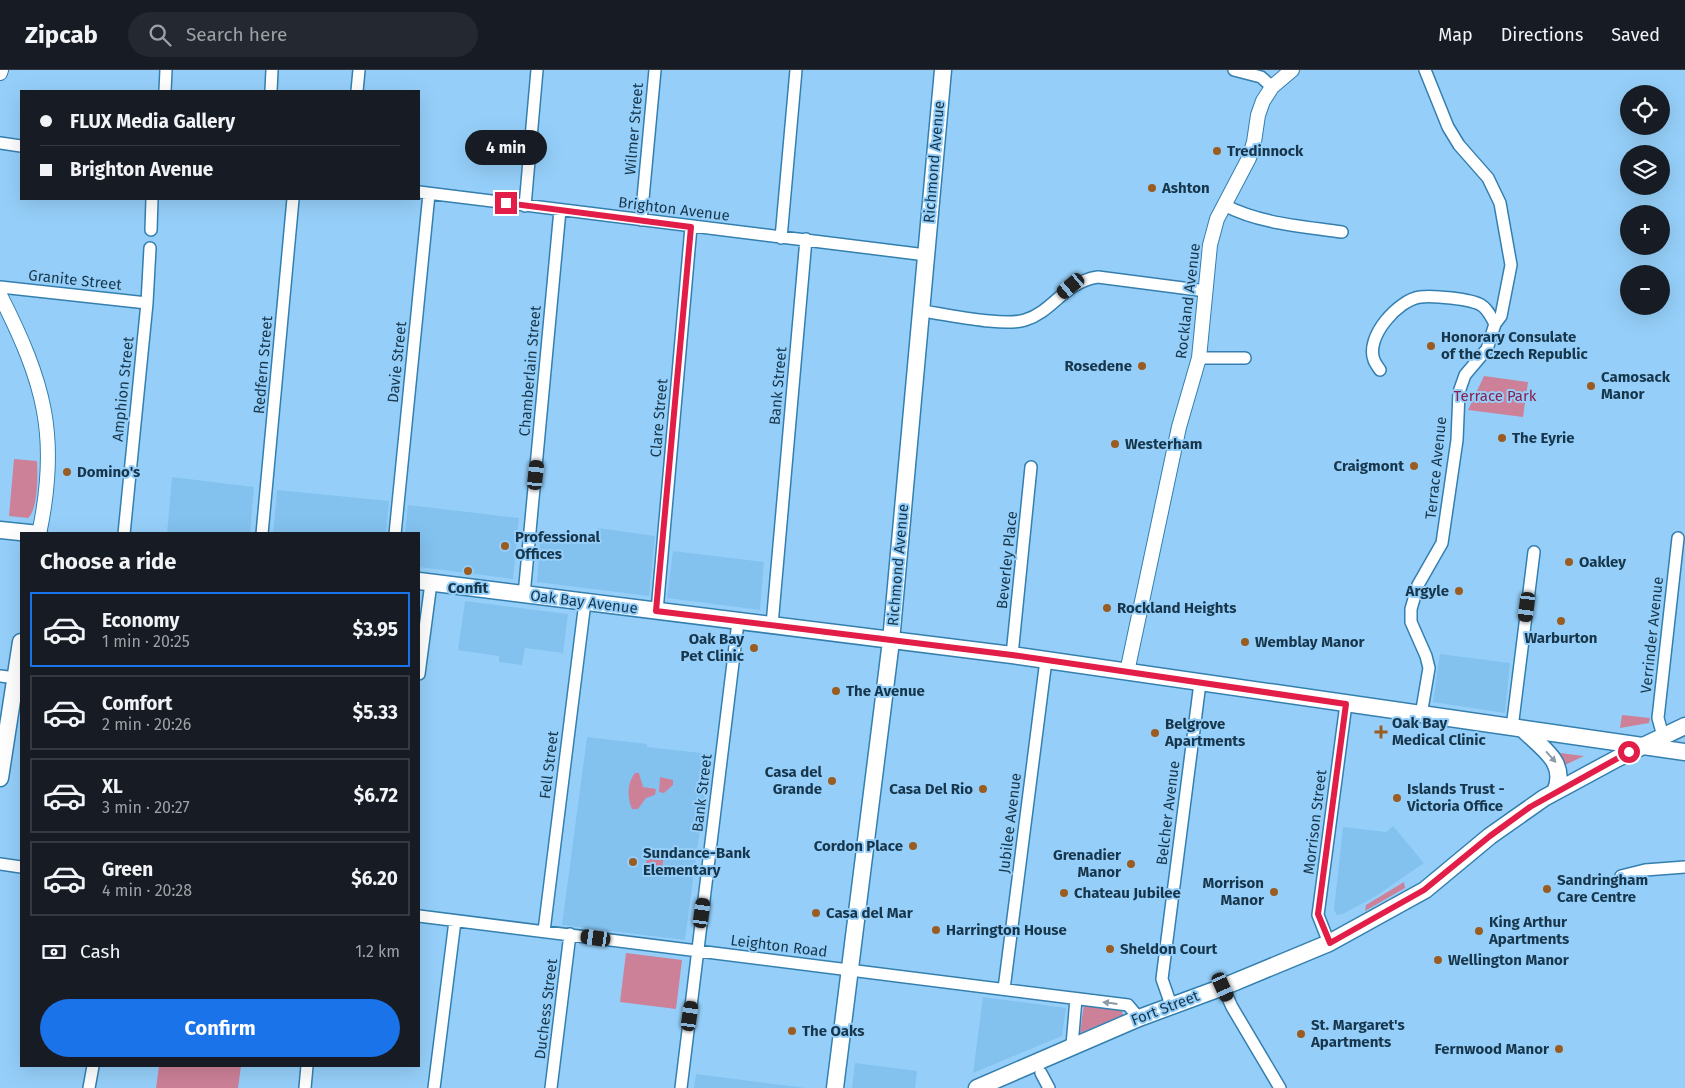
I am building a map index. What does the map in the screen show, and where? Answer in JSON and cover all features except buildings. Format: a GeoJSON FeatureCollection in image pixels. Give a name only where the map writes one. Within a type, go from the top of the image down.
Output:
{"type":"FeatureCollection","features":[{"type":"Feature","properties":{"kind":"main road","name":"Richmond Avenue"},"geometry":{"type":"LineString","coordinates":[[835,1088],[891,641],[943,70]]}},
{"type":"Feature","properties":{"kind":"main road"},"geometry":{"type":"LineString","coordinates":[[0,530],[20,532]]}},
{"type":"Feature","properties":{"kind":"main road","name":"Oak Bay Avenue"},"geometry":{"type":"LineString","coordinates":[[425,582],[1012,655],[1685,752]]}},
{"type":"Feature","properties":{"kind":"main road"},"geometry":{"type":"LineString","coordinates":[[0,778],[8,677],[20,645]]}},
{"type":"Feature","properties":{"kind":"main road","name":"Fort Street"},"geometry":{"type":"LineString","coordinates":[[977,1088],[1072,1045],[1171,1005],[1223,987],[1330,943],[1424,890],[1490,836],[1555,792],[1640,747],[1685,726]]}},
{"type":"Feature","properties":{"kind":"main road"},"geometry":{"type":"LineString","coordinates":[[1518,729],[1556,762],[1559,770],[1559,782],[1555,792]]}},
{"type":"Feature","properties":{"kind":"street"},"geometry":{"type":"LineString","coordinates":[[165,90],[166,70]]}},
{"type":"Feature","properties":{"kind":"street"},"geometry":{"type":"LineString","coordinates":[[270,90],[272,70]]}},
{"type":"Feature","properties":{"kind":"street"},"geometry":{"type":"LineString","coordinates":[[357,90],[359,70]]}},
{"type":"Feature","properties":{"kind":"street"},"geometry":{"type":"LineString","coordinates":[[525,206],[537,70]]}},
{"type":"Feature","properties":{"kind":"street","name":"Wilmer Street"},"geometry":{"type":"LineString","coordinates":[[641,220],[654,70]]}},
{"type":"Feature","properties":{"kind":"street"},"geometry":{"type":"LineString","coordinates":[[781,238],[796,70]]}},
{"type":"Feature","properties":{"kind":"street"},"geometry":{"type":"LineString","coordinates":[[1234,70],[1261,77],[1272,87]]}},
{"type":"Feature","properties":{"kind":"street","name":"Rockland Avenue"},"geometry":{"type":"LineString","coordinates":[[1127,672],[1179,427],[1199,358],[1210,245],[1217,219],[1249,158],[1254,142],[1258,115],[1263,101],[1272,87],[1292,70]]}},
{"type":"Feature","properties":{"kind":"street","name":"Terrace Avenue"},"geometry":{"type":"LineString","coordinates":[[1421,714],[1428,668],[1426,656],[1411,622],[1411,608],[1418,584],[1442,543],[1457,440],[1459,392],[1465,375],[1487,349],[1495,324],[1502,316],[1511,266],[1500,203],[1488,178],[1459,145],[1448,127],[1425,70]]}},
{"type":"Feature","properties":{"kind":"street"},"geometry":{"type":"LineString","coordinates":[[0,143],[20,146]]}},
{"type":"Feature","properties":{"kind":"street","name":"Brighton Avenue"},"geometry":{"type":"LineString","coordinates":[[424,193],[781,238],[926,254]]}},
{"type":"Feature","properties":{"kind":"street","name":"Davie Street"},"geometry":{"type":"LineString","coordinates":[[396,532],[424,193]]}},
{"type":"Feature","properties":{"kind":"street"},"geometry":{"type":"LineString","coordinates":[[151,230],[152,200]]}},
{"type":"Feature","properties":{"kind":"street","name":"Redfern Street"},"geometry":{"type":"LineString","coordinates":[[262,532],[293,200]]}},
{"type":"Feature","properties":{"kind":"street"},"geometry":{"type":"LineString","coordinates":[[1224,204],[1245,216],[1268,222],[1342,232]]}},
{"type":"Feature","properties":{"kind":"street","name":"Chamberlain Street"},"geometry":{"type":"LineString","coordinates":[[524,595],[560,210]]}},
{"type":"Feature","properties":{"kind":"street","name":"Clare Street"},"geometry":{"type":"LineString","coordinates":[[656,611],[691,227]]}},
{"type":"Feature","properties":{"kind":"street","name":"Bank Street"},"geometry":{"type":"LineString","coordinates":[[772,625],[806,240]]}},
{"type":"Feature","properties":{"kind":"street","name":"Amphion Street"},"geometry":{"type":"LineString","coordinates":[[124,532],[147,303],[150,248]]}},
{"type":"Feature","properties":{"kind":"street"},"geometry":{"type":"LineString","coordinates":[[921,311],[1007,322],[1026,320],[1041,312],[1071,286],[1084,279],[1098,277],[1206,291]]}},
{"type":"Feature","properties":{"kind":"street","name":"Granite Street"},"geometry":{"type":"LineString","coordinates":[[0,287],[147,303]]}},
{"type":"Feature","properties":{"kind":"street"},"geometry":{"type":"LineString","coordinates":[[1380,370],[1373,359],[1373,347],[1380,329],[1388,315],[1400,305],[1420,297],[1468,301],[1481,305],[1489,312],[1495,324]]}},
{"type":"Feature","properties":{"kind":"street"},"geometry":{"type":"LineString","coordinates":[[1,300],[37,379],[45,410],[49,462],[39,532]]}},
{"type":"Feature","properties":{"kind":"street"},"geometry":{"type":"LineString","coordinates":[[1199,358],[1245,358]]}},
{"type":"Feature","properties":{"kind":"street","name":"Beverley Place"},"geometry":{"type":"LineString","coordinates":[[1012,655],[1031,467]]}},
{"type":"Feature","properties":{"kind":"street","name":"Verrinder Avenue"},"geometry":{"type":"LineString","coordinates":[[1663,736],[1658,718],[1678,538]]}},
{"type":"Feature","properties":{"kind":"street"},"geometry":{"type":"LineString","coordinates":[[1518,729],[1534,552]]}},
{"type":"Feature","properties":{"kind":"street"},"geometry":{"type":"LineString","coordinates":[[420,659],[425,582]]}},
{"type":"Feature","properties":{"kind":"street","name":"Fell Street"},"geometry":{"type":"LineString","coordinates":[[544,931],[585,602]]}},
{"type":"Feature","properties":{"kind":"street","name":"Bank Street"},"geometry":{"type":"LineString","coordinates":[[681,1088],[738,622]]}},
{"type":"Feature","properties":{"kind":"street","name":"Jubilee Avenue"},"geometry":{"type":"LineString","coordinates":[[1004,989],[1046,660]]}},
{"type":"Feature","properties":{"kind":"street","name":"Belcher Avenue"},"geometry":{"type":"LineString","coordinates":[[1171,1005],[1162,979],[1200,682]]}},
{"type":"Feature","properties":{"kind":"street","name":"Morrison Street"},"geometry":{"type":"LineString","coordinates":[[1330,943],[1318,914],[1346,704]]}},
{"type":"Feature","properties":{"kind":"street"},"geometry":{"type":"LineString","coordinates":[[0,864],[20,867]]}},
{"type":"Feature","properties":{"kind":"street"},"geometry":{"type":"LineString","coordinates":[[1621,876],[1644,870],[1685,867]]}},
{"type":"Feature","properties":{"kind":"street","name":"Leighton Road"},"geometry":{"type":"LineString","coordinates":[[420,916],[1128,1005],[1139,1018]]}},
{"type":"Feature","properties":{"kind":"street"},"geometry":{"type":"LineString","coordinates":[[434,1088],[455,921]]}},
{"type":"Feature","properties":{"kind":"street","name":"Duchess Street"},"geometry":{"type":"LineString","coordinates":[[551,1088],[570,934]]}},
{"type":"Feature","properties":{"kind":"street"},"geometry":{"type":"LineString","coordinates":[[1223,987],[1232,1007],[1280,1088]]}},
{"type":"Feature","properties":{"kind":"street"},"geometry":{"type":"LineString","coordinates":[[1072,1045],[1076,999]]}},
{"type":"Feature","properties":{"kind":"street"},"geometry":{"type":"LineString","coordinates":[[89,1088],[93,1067]]}},
{"type":"Feature","properties":{"kind":"street"},"geometry":{"type":"LineString","coordinates":[[305,1088],[308,1067]]}},
{"type":"Feature","properties":{"kind":"street"},"geometry":{"type":"LineString","coordinates":[[1040,1073],[1050,1088]]}},
{"type":"Feature","properties":{"kind":"shaded area"},"geometry":{"type":"Polygon","coordinates":[[[172,477],[254,487],[250,532],[167,532],[172,477]]]}},
{"type":"Feature","properties":{"kind":"shaded area"},"geometry":{"type":"Polygon","coordinates":[[[277,490],[389,501],[386,532],[273,532],[277,490]]]}},
{"type":"Feature","properties":{"kind":"shaded area"},"geometry":{"type":"Polygon","coordinates":[[[408,505],[519,518],[513,579],[420,567],[420,532],[405,532],[408,505]]]}},
{"type":"Feature","properties":{"kind":"shaded area"},"geometry":{"type":"Polygon","coordinates":[[[598,528],[655,536],[649,596],[537,582],[541,531],[597,538],[598,528]]]}},
{"type":"Feature","properties":{"kind":"shaded area"},"geometry":{"type":"Polygon","coordinates":[[[673,551],[764,562],[760,610],[667,598],[673,551]]]}},
{"type":"Feature","properties":{"kind":"shaded area"},"geometry":{"type":"Polygon","coordinates":[[[465,601],[568,614],[563,653],[525,648],[522,665],[499,662],[499,656],[458,650],[465,601]]]}},
{"type":"Feature","properties":{"kind":"shaded area"},"geometry":{"type":"Polygon","coordinates":[[[1440,654],[1510,663],[1505,713],[1433,702],[1440,654]]]}},
{"type":"Feature","properties":{"kind":"shaded area","name":"Sundance-Bank Elementary"},"geometry":{"type":"Polygon","coordinates":[[[587,737],[647,744],[647,747],[710,754],[685,940],[562,925],[587,737]]]}},
{"type":"Feature","properties":{"kind":"shaded area"},"geometry":{"type":"Polygon","coordinates":[[[1393,826],[1424,863],[1376,896],[1343,914],[1337,915],[1334,910],[1343,827],[1386,832],[1393,826]]]}},
{"type":"Feature","properties":{"kind":"shaded area"},"geometry":{"type":"Polygon","coordinates":[[[983,997],[1066,1008],[1062,1036],[973,1073],[983,997]]]}},
{"type":"Feature","properties":{"kind":"shaded area"},"geometry":{"type":"Polygon","coordinates":[[[855,1063],[917,1071],[915,1088],[852,1088],[855,1063]]]}},
{"type":"Feature","properties":{"kind":"shaded area"},"geometry":{"type":"Polygon","coordinates":[[[696,1074],[806,1088],[694,1088],[696,1074]]]}},
{"type":"Feature","properties":{"kind":"green space","name":"Terrace Park"},"geometry":{"type":"Polygon","coordinates":[[[1484,376],[1528,382],[1523,417],[1468,410],[1484,376]]]}},
{"type":"Feature","properties":{"kind":"green space"},"geometry":{"type":"Polygon","coordinates":[[[14,459],[37,461],[36,500],[28,518],[9,516],[14,459]]]}},
{"type":"Feature","properties":{"kind":"green space"},"geometry":{"type":"Polygon","coordinates":[[[1622,715],[1650,718],[1649,723],[1620,728],[1622,715]]]}},
{"type":"Feature","properties":{"kind":"green space"},"geometry":{"type":"Polygon","coordinates":[[[1552,752],[1584,756],[1565,765],[1552,752]]]}},
{"type":"Feature","properties":{"kind":"green space"},"geometry":{"type":"Polygon","coordinates":[[[635,773],[639,773],[643,787],[656,789],[655,795],[646,798],[638,809],[632,809],[629,791],[630,781],[635,773]]]}},
{"type":"Feature","properties":{"kind":"green space"},"geometry":{"type":"Polygon","coordinates":[[[660,777],[673,780],[673,785],[664,793],[659,792],[660,777]]]}},
{"type":"Feature","properties":{"kind":"green space"},"geometry":{"type":"Polygon","coordinates":[[[648,848],[665,850],[662,867],[646,864],[648,848]]]}},
{"type":"Feature","properties":{"kind":"green space"},"geometry":{"type":"Polygon","coordinates":[[[1404,882],[1405,888],[1365,911],[1366,905],[1404,882]]]}},
{"type":"Feature","properties":{"kind":"green space"},"geometry":{"type":"Polygon","coordinates":[[[626,953],[682,960],[676,1009],[620,1002],[626,953]]]}},
{"type":"Feature","properties":{"kind":"green space"},"geometry":{"type":"Polygon","coordinates":[[[1084,1004],[1121,1009],[1123,1015],[1080,1033],[1084,1004]]]}},
{"type":"Feature","properties":{"kind":"green space"},"geometry":{"type":"Polygon","coordinates":[[[159,1067],[241,1067],[238,1088],[156,1088],[159,1067]]]}},
{"type":"Feature","properties":{"kind":"place","name":"Tredinnock"},"geometry":{"type":"Point","coordinates":[1217,151]}},
{"type":"Feature","properties":{"kind":"place","name":"Ashton"},"geometry":{"type":"Point","coordinates":[1152,188]}},
{"type":"Feature","properties":{"kind":"place","name":"Honorary Consulate of the Czech Republic"},"geometry":{"type":"Point","coordinates":[1431,346]}},
{"type":"Feature","properties":{"kind":"place","name":"Rosedene"},"geometry":{"type":"Point","coordinates":[1142,366]}},
{"type":"Feature","properties":{"kind":"place","name":"Camosack Manor"},"geometry":{"type":"Point","coordinates":[1591,386]}},
{"type":"Feature","properties":{"kind":"place","name":"The Eyrie"},"geometry":{"type":"Point","coordinates":[1502,438]}},
{"type":"Feature","properties":{"kind":"place","name":"Westerham"},"geometry":{"type":"Point","coordinates":[1115,444]}},
{"type":"Feature","properties":{"kind":"place","name":"Craigmont"},"geometry":{"type":"Point","coordinates":[1414,466]}},
{"type":"Feature","properties":{"kind":"place","name":"Domino's"},"geometry":{"type":"Point","coordinates":[67,472]}},
{"type":"Feature","properties":{"kind":"place","name":"Professional Offices"},"geometry":{"type":"Point","coordinates":[505,546]}},
{"type":"Feature","properties":{"kind":"place","name":"Oakley"},"geometry":{"type":"Point","coordinates":[1569,562]}},
{"type":"Feature","properties":{"kind":"place","name":"Confit"},"geometry":{"type":"Point","coordinates":[468,571]}},
{"type":"Feature","properties":{"kind":"place","name":"Argyle"},"geometry":{"type":"Point","coordinates":[1459,591]}},
{"type":"Feature","properties":{"kind":"place","name":"Rockland Heights"},"geometry":{"type":"Point","coordinates":[1107,608]}},
{"type":"Feature","properties":{"kind":"place","name":"Warburton"},"geometry":{"type":"Point","coordinates":[1561,621]}},
{"type":"Feature","properties":{"kind":"place","name":"Wemblay Manor"},"geometry":{"type":"Point","coordinates":[1245,642]}},
{"type":"Feature","properties":{"kind":"place","name":"Oak Bay Pet Clinic"},"geometry":{"type":"Point","coordinates":[754,648]}},
{"type":"Feature","properties":{"kind":"place","name":"The Avenue"},"geometry":{"type":"Point","coordinates":[836,691]}},
{"type":"Feature","properties":{"kind":"place","name":"Oak Bay Medical Clinic"},"geometry":{"type":"Point","coordinates":[1381,732]}},
{"type":"Feature","properties":{"kind":"place","name":"Belgrove Apartments"},"geometry":{"type":"Point","coordinates":[1155,733]}},
{"type":"Feature","properties":{"kind":"place","name":"Casa del Grande"},"geometry":{"type":"Point","coordinates":[832,781]}},
{"type":"Feature","properties":{"kind":"place","name":"Casa Del Rio"},"geometry":{"type":"Point","coordinates":[983,789]}},
{"type":"Feature","properties":{"kind":"place","name":"Islands Trust - Victoria Office"},"geometry":{"type":"Point","coordinates":[1397,798]}},
{"type":"Feature","properties":{"kind":"place","name":"Cordon Place"},"geometry":{"type":"Point","coordinates":[913,846]}},
{"type":"Feature","properties":{"kind":"place","name":"Sundance-Bank Elementary"},"geometry":{"type":"Point","coordinates":[633,862]}},
{"type":"Feature","properties":{"kind":"place","name":"Grenadier Manor"},"geometry":{"type":"Point","coordinates":[1131,864]}},
{"type":"Feature","properties":{"kind":"place","name":"Sandringham Care Centre"},"geometry":{"type":"Point","coordinates":[1547,889]}},
{"type":"Feature","properties":{"kind":"place","name":"Morrison Manor"},"geometry":{"type":"Point","coordinates":[1274,892]}},
{"type":"Feature","properties":{"kind":"place","name":"Chateau Jubilee"},"geometry":{"type":"Point","coordinates":[1064,893]}},
{"type":"Feature","properties":{"kind":"place","name":"Casa del Mar"},"geometry":{"type":"Point","coordinates":[816,913]}},
{"type":"Feature","properties":{"kind":"place","name":"Harrington House"},"geometry":{"type":"Point","coordinates":[936,930]}},
{"type":"Feature","properties":{"kind":"place","name":"King Arthur Apartments"},"geometry":{"type":"Point","coordinates":[1479,931]}},
{"type":"Feature","properties":{"kind":"place","name":"Sheldon Court"},"geometry":{"type":"Point","coordinates":[1110,949]}},
{"type":"Feature","properties":{"kind":"place","name":"Wellington Manor"},"geometry":{"type":"Point","coordinates":[1438,960]}},
{"type":"Feature","properties":{"kind":"place","name":"The Oaks"},"geometry":{"type":"Point","coordinates":[792,1031]}},
{"type":"Feature","properties":{"kind":"place","name":"St. Margaret's Apartments"},"geometry":{"type":"Point","coordinates":[1301,1034]}},
{"type":"Feature","properties":{"kind":"place","name":"Fernwood Manor"},"geometry":{"type":"Point","coordinates":[1559,1049]}},
{"type":"Feature","properties":{"kind":"route"},"geometry":{"type":"LineString","coordinates":[[506,203],[691,227],[656,611],[1012,655],[1346,704],[1318,914],[1330,943],[1424,890],[1446,874],[1490,836],[1530,807],[1629,752]]}}]}
